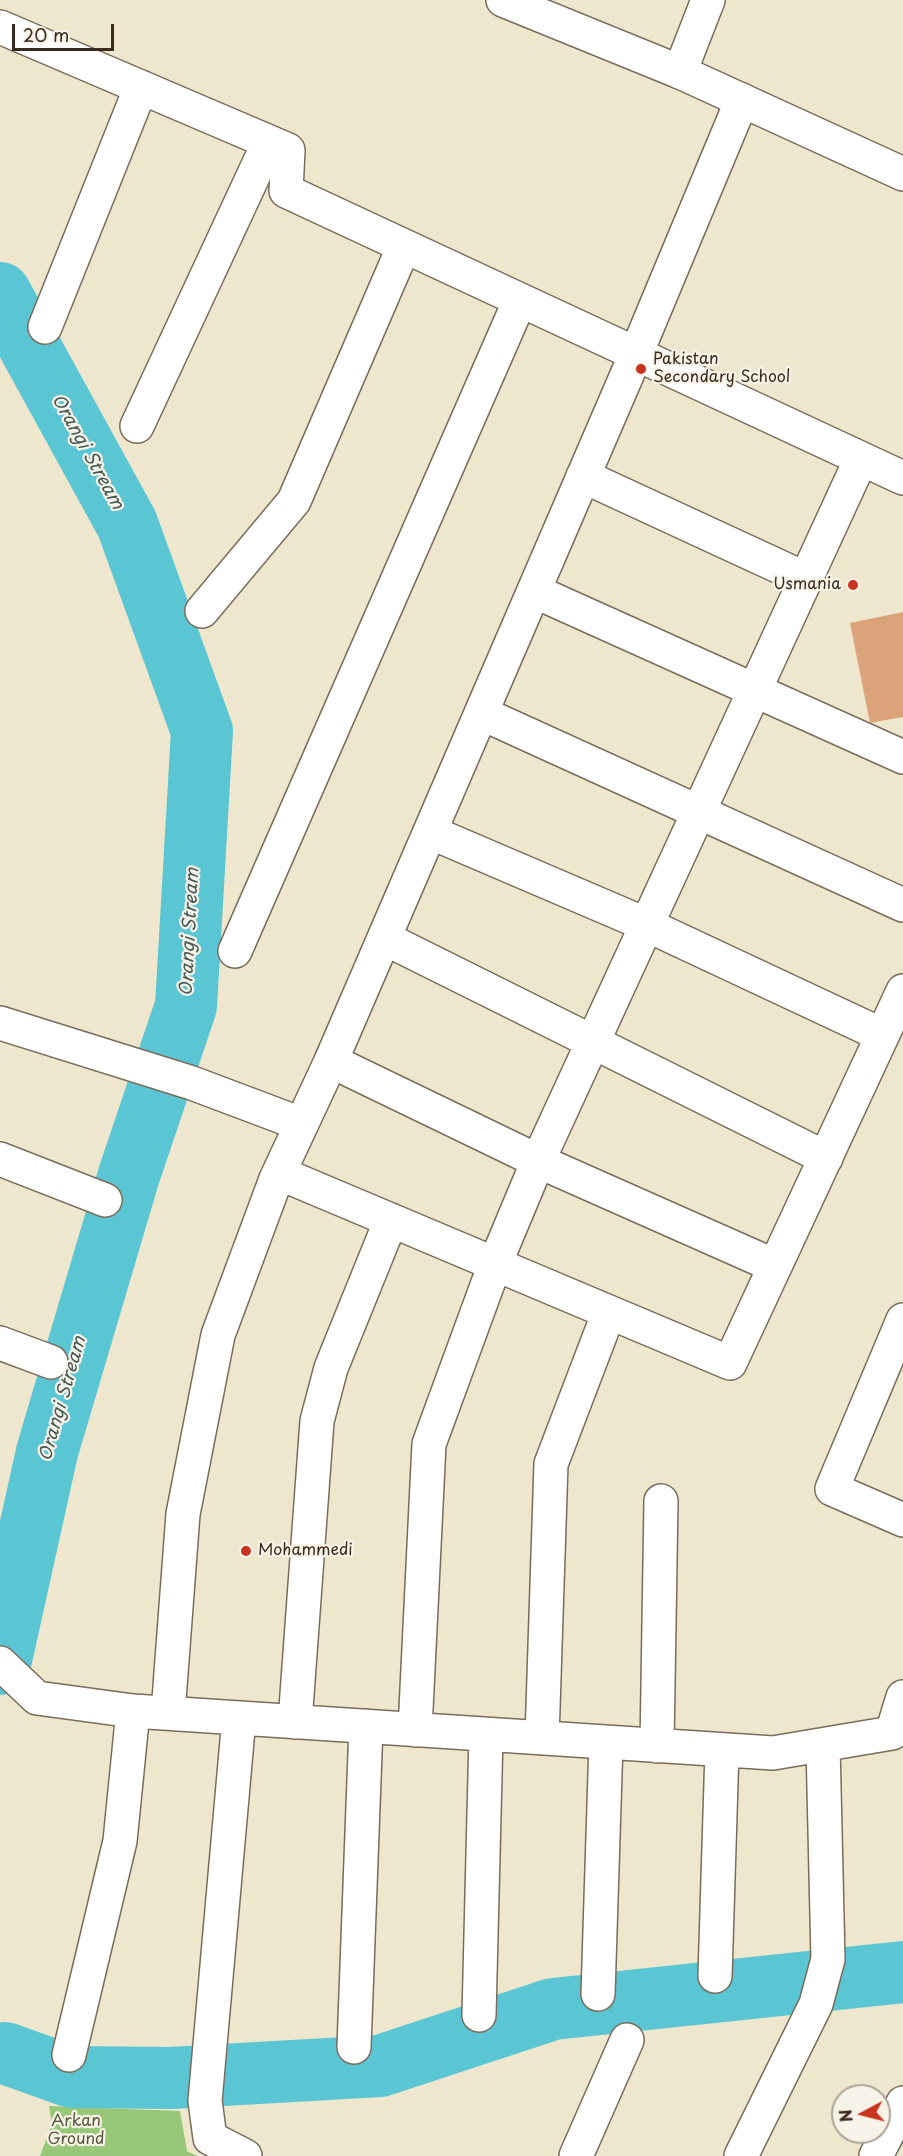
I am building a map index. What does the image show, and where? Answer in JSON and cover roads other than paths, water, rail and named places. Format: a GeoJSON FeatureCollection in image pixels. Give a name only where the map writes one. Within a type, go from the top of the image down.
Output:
{"type":"FeatureCollection","features":[{"type":"Feature","properties":{"kind":"street"},"geometry":{"type":"LineString","coordinates":[[503,0],[680,72],[903,174]]}},
{"type":"Feature","properties":{"kind":"street"},"geometry":{"type":"LineString","coordinates":[[680,72],[708,0]]}},
{"type":"Feature","properties":{"kind":"street"},"geometry":{"type":"LineString","coordinates":[[0,27],[288,150],[286,191],[903,478]]}},
{"type":"Feature","properties":{"kind":"street"},"geometry":{"type":"LineString","coordinates":[[45,327],[141,87]]}},
{"type":"Feature","properties":{"kind":"street"},"geometry":{"type":"LineString","coordinates":[[168,1713],[183,1514],[218,1335],[279,1173],[331,1060],[534,591],[742,100]]}},
{"type":"Feature","properties":{"kind":"street"},"geometry":{"type":"LineString","coordinates":[[137,426],[268,142]]}},
{"type":"Feature","properties":{"kind":"street"},"geometry":{"type":"LineString","coordinates":[[202,611],[294,501],[404,246]]}},
{"type":"Feature","properties":{"kind":"street"},"geometry":{"type":"LineString","coordinates":[[235,951],[520,300]]}},
{"type":"Feature","properties":{"kind":"street"},"geometry":{"type":"LineString","coordinates":[[415,1730],[429,1444],[495,1263],[538,1161],[645,924],[755,692],[861,459]]}},
{"type":"Feature","properties":{"kind":"street"},"geometry":{"type":"LineString","coordinates":[[583,476],[806,579]]}},
{"type":"Feature","properties":{"kind":"street"},"geometry":{"type":"LineString","coordinates":[[534,591],[903,757]]}},
{"type":"Feature","properties":{"kind":"street"},"geometry":{"type":"LineString","coordinates":[[481,713],[903,905]]}},
{"type":"Feature","properties":{"kind":"street"},"geometry":{"type":"LineString","coordinates":[[430,832],[645,924],[882,1035]]}},
{"type":"Feature","properties":{"kind":"street"},"geometry":{"type":"LineString","coordinates":[[384,938],[592,1044],[826,1158]]}},
{"type":"Feature","properties":{"kind":"street"},"geometry":{"type":"LineString","coordinates":[[279,1173],[730,1363],[903,991]]}},
{"type":"Feature","properties":{"kind":"street"},"geometry":{"type":"LineString","coordinates":[[0,1023],[192,1083],[302,1124]]}},
{"type":"Feature","properties":{"kind":"street"},"geometry":{"type":"LineString","coordinates":[[331,1060],[538,1161],[775,1266]]}},
{"type":"Feature","properties":{"kind":"street"},"geometry":{"type":"LineString","coordinates":[[0,1159],[105,1200]]}},
{"type":"Feature","properties":{"kind":"street"},"geometry":{"type":"LineString","coordinates":[[295,1722],[317,1421],[331,1368],[391,1220]]}},
{"type":"Feature","properties":{"kind":"street"},"geometry":{"type":"LineString","coordinates":[[542,1738],[552,1464],[609,1312]]}},
{"type":"Feature","properties":{"kind":"street"},"geometry":{"type":"LineString","coordinates":[[903,1320],[832,1489],[903,1520]]}},
{"type":"Feature","properties":{"kind":"street"},"geometry":{"type":"LineString","coordinates":[[0,1343],[51,1362]]}},
{"type":"Feature","properties":{"kind":"street"},"geometry":{"type":"LineString","coordinates":[[657,1746],[661,1502]]}},
{"type":"Feature","properties":{"kind":"street"},"geometry":{"type":"LineString","coordinates":[[0,1663],[38,1698],[133,1711],[773,1753],[892,1733],[903,1697]]}},
{"type":"Feature","properties":{"kind":"street"},"geometry":{"type":"LineString","coordinates":[[69,2055],[120,1841],[133,1711]]}},
{"type":"Feature","properties":{"kind":"street"},"geometry":{"type":"LineString","coordinates":[[239,1718],[205,2101],[210,2138],[245,2156]]}},
{"type":"Feature","properties":{"kind":"street"},"geometry":{"type":"LineString","coordinates":[[354,2047],[366,1726]]}},
{"type":"Feature","properties":{"kind":"street"},"geometry":{"type":"LineString","coordinates":[[479,2015],[486,1735]]}},
{"type":"Feature","properties":{"kind":"street"},"geometry":{"type":"LineString","coordinates":[[598,1994],[606,1742]]}},
{"type":"Feature","properties":{"kind":"street"},"geometry":{"type":"LineString","coordinates":[[741,2156],[816,2004],[828,1959],[823,1745]]}},
{"type":"Feature","properties":{"kind":"street"},"geometry":{"type":"LineString","coordinates":[[715,1976],[722,1750]]}},
{"type":"Feature","properties":{"kind":"street"},"geometry":{"type":"LineString","coordinates":[[576,2156],[627,2040]]}},
{"type":"Feature","properties":{"kind":"street"},"geometry":{"type":"LineString","coordinates":[[876,2156],[903,2103]]}},
{"type":"Feature","properties":{"kind":"waterway","name":"Orangi Stream"},"geometry":{"type":"LineString","coordinates":[[0,293],[127,524],[202,731],[186,1006],[129,1175],[47,1452],[0,1664]]}},
{"type":"Feature","properties":{"kind":"waterway"},"geometry":{"type":"LineString","coordinates":[[5,2053],[72,2077],[171,2078],[380,2066],[553,2009],[903,1972]]}},
{"type":"Feature","properties":{"kind":"place","name":"Pakistan Secondary School"},"geometry":{"type":"Point","coordinates":[641,369]}},
{"type":"Feature","properties":{"kind":"place","name":"Usmania"},"geometry":{"type":"Point","coordinates":[853,585]}},
{"type":"Feature","properties":{"kind":"place","name":"Mohammedi"},"geometry":{"type":"Point","coordinates":[246,1551]}},
{"type":"Feature","properties":{"kind":"park label","name":"Arkan Ground"},"geometry":{"type":"Point","coordinates":[76,2131]}}]}
